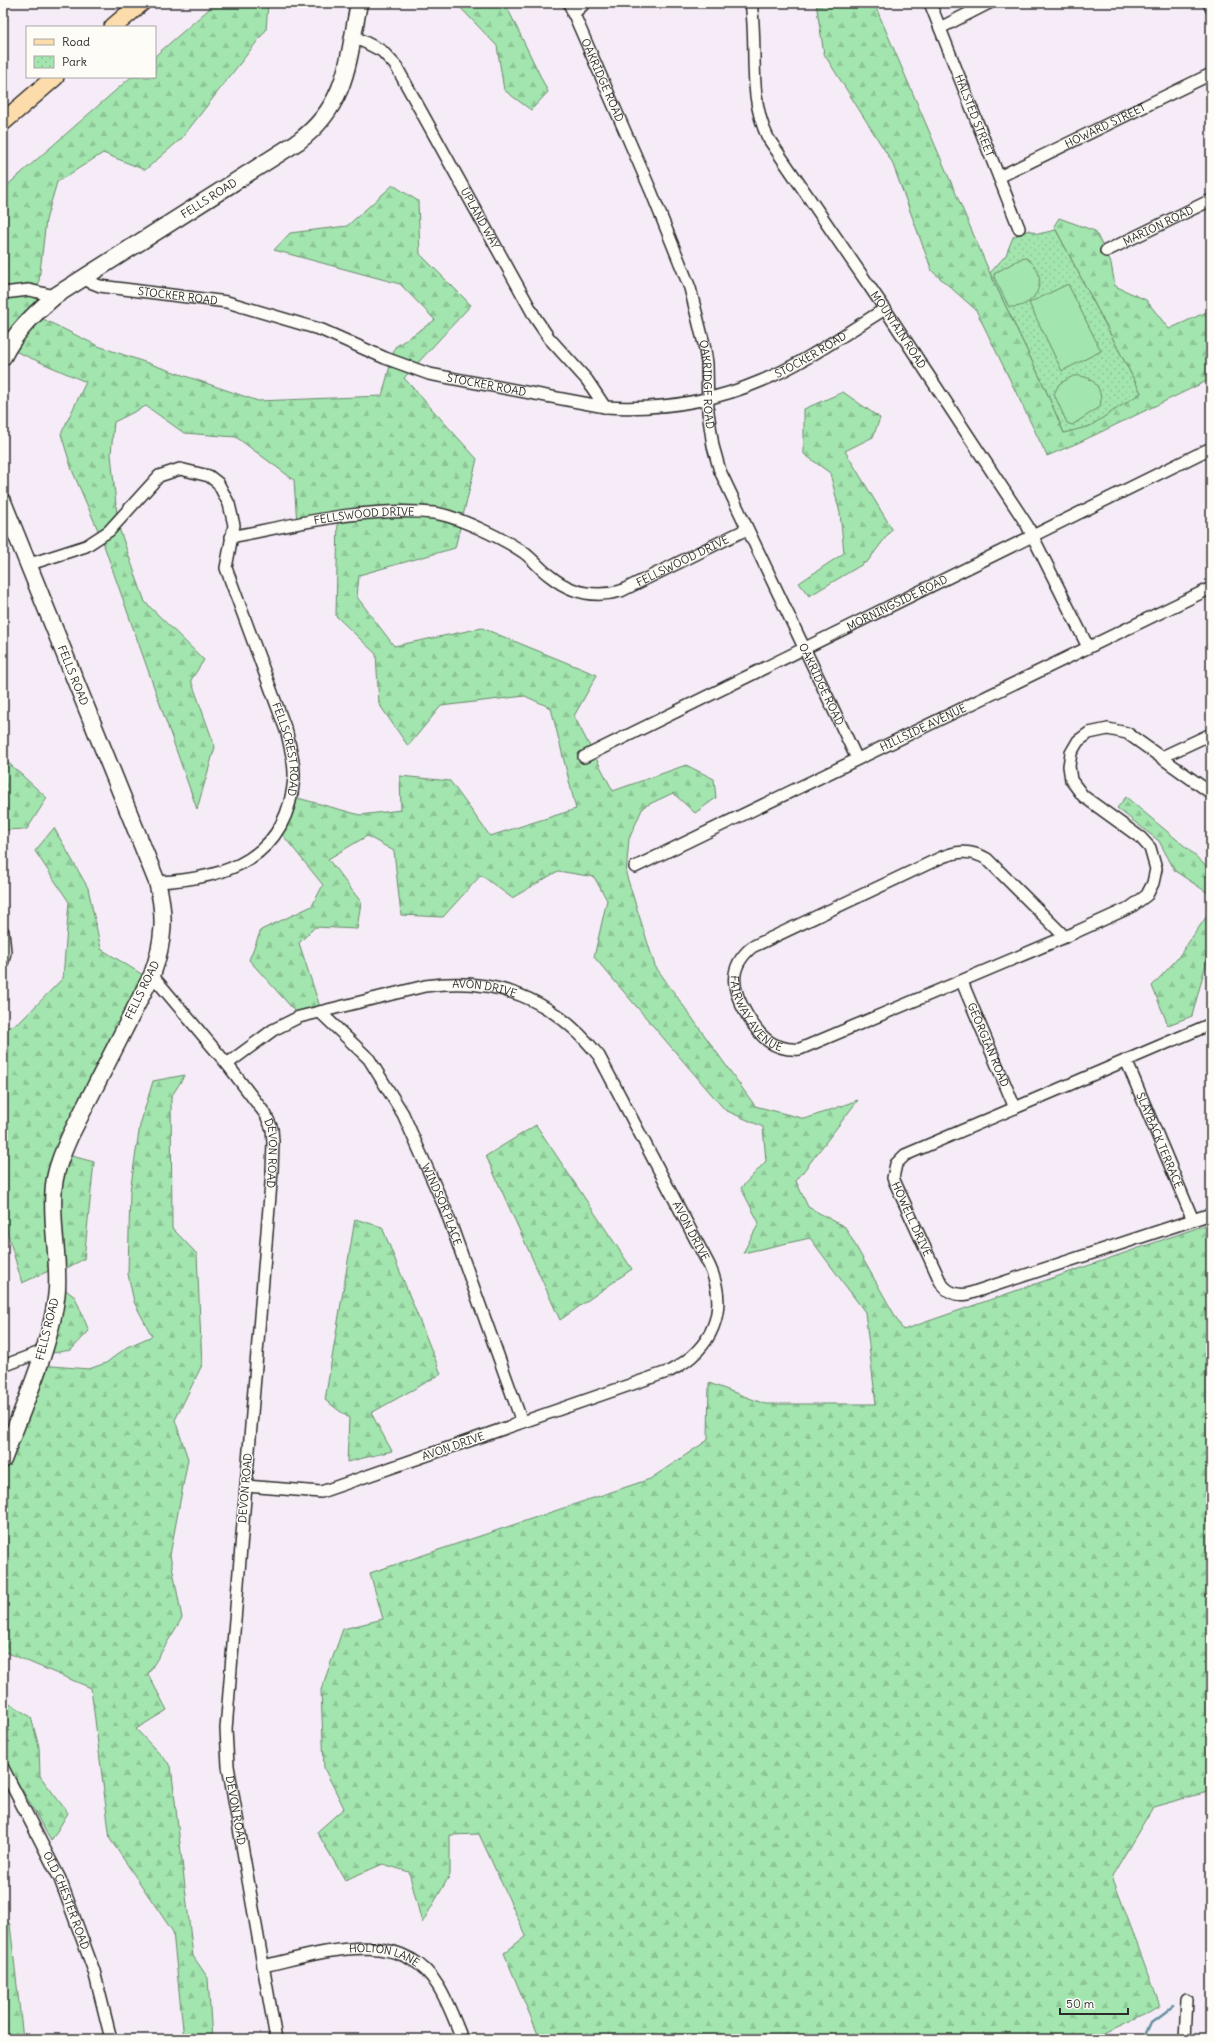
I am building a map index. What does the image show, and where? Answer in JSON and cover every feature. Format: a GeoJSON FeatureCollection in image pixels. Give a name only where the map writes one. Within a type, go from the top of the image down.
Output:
{"type":"FeatureCollection","features":[{"type":"Feature","properties":{"kind":"main road"},"geometry":{"type":"LineString","coordinates":[[114,26],[141,3]]}},
{"type":"Feature","properties":{"kind":"main road"},"geometry":{"type":"LineString","coordinates":[[3,122],[54,78]]}},
{"type":"Feature","properties":{"kind":"street","name":"FELLS ROAD"},"geometry":{"type":"LineString","coordinates":[[3,357],[24,326],[55,296],[80,278],[298,141],[313,130],[327,115],[337,97],[344,79],[359,3]]}},
{"type":"Feature","properties":{"kind":"street","name":"OAKRIDGE ROAD"},"geometry":{"type":"LineString","coordinates":[[569,3],[651,191],[690,288],[706,357],[708,398],[716,457],[727,487],[857,759]]}},
{"type":"Feature","properties":{"kind":"street"},"geometry":{"type":"LineString","coordinates":[[573,14],[585,3]]}},
{"type":"Feature","properties":{"kind":"street","name":"MOUNTAIN ROAD"},"geometry":{"type":"LineString","coordinates":[[751,3],[755,98],[763,129],[773,147],[885,309],[1032,536],[1088,647]]}},
{"type":"Feature","properties":{"kind":"street","name":"HALSTED STREET"},"geometry":{"type":"LineString","coordinates":[[930,3],[1019,228]]}},
{"type":"Feature","properties":{"kind":"street"},"geometry":{"type":"LineString","coordinates":[[940,28],[989,3]]}},
{"type":"Feature","properties":{"kind":"street"},"geometry":{"type":"LineString","coordinates":[[1209,3],[1211,8]]}},
{"type":"Feature","properties":{"kind":"street","name":"UPLAND WAY"},"geometry":{"type":"LineString","coordinates":[[353,36],[378,48],[396,66],[536,319],[549,338],[587,380],[606,407]]}},
{"type":"Feature","properties":{"kind":"street","name":"HOWARD STREET"},"geometry":{"type":"LineString","coordinates":[[999,177],[1211,74]]}},
{"type":"Feature","properties":{"kind":"street","name":"MARION ROAD"},"geometry":{"type":"LineString","coordinates":[[1106,251],[1211,200]]}},
{"type":"Feature","properties":{"kind":"street","name":"STOCKER ROAD"},"geometry":{"type":"LineString","coordinates":[[80,278],[100,286],[227,302],[322,330],[385,358],[429,374],[606,407],[630,408],[691,402],[760,381],[781,372],[885,309]]}},
{"type":"Feature","properties":{"kind":"street"},"geometry":{"type":"LineString","coordinates":[[3,293],[29,290],[55,296]]}},
{"type":"Feature","properties":{"kind":"street","name":"MORNINGSIDE ROAD"},"geometry":{"type":"LineString","coordinates":[[584,757],[1211,448]]}},
{"type":"Feature","properties":{"kind":"street"},"geometry":{"type":"LineString","coordinates":[[27,565],[86,546],[109,530],[159,476],[180,469],[209,476],[218,483],[229,504],[233,518],[234,525],[231,537]]}},
{"type":"Feature","properties":{"kind":"street","name":"FELLS ROAD"},"geometry":{"type":"LineString","coordinates":[[3,502],[27,565],[157,882],[162,901],[164,927],[159,955],[152,975],[70,1136],[60,1159],[54,1184],[53,1206],[57,1288],[53,1315],[43,1351],[3,1460]]}},
{"type":"Feature","properties":{"kind":"street","name":"FELLSWOOD DRIVE"},"geometry":{"type":"LineString","coordinates":[[231,537],[294,524],[370,513],[435,514],[466,523],[514,546],[550,576],[571,589],[585,593],[603,594],[620,591],[747,529]]}},
{"type":"Feature","properties":{"kind":"street","name":"FELLSCREST ROAD"},"geometry":{"type":"LineString","coordinates":[[157,882],[192,879],[232,869],[248,861],[263,849],[276,835],[290,800],[294,778],[293,760],[288,740],[226,568],[231,537]]}},
{"type":"Feature","properties":{"kind":"street","name":"HILLSIDE AVENUE"},"geometry":{"type":"LineString","coordinates":[[635,867],[1211,588]]}},
{"type":"Feature","properties":{"kind":"street","name":"FAIRWAY AVENUE"},"geometry":{"type":"LineString","coordinates":[[1065,937],[987,859],[973,853],[958,851],[938,858],[752,947],[738,964],[734,985],[738,999],[759,1034],[771,1044],[792,1050],[814,1044],[962,982],[1065,937],[1137,904],[1151,889],[1156,869],[1153,855],[1146,843],[1083,796],[1074,786],[1069,766],[1074,747],[1089,733],[1115,729],[1128,733],[1211,793]]}},
{"type":"Feature","properties":{"kind":"street"},"geometry":{"type":"LineString","coordinates":[[1162,757],[1211,734]]}},
{"type":"Feature","properties":{"kind":"street"},"geometry":{"type":"LineString","coordinates":[[3,932],[5,952],[3,961]]}},
{"type":"Feature","properties":{"kind":"street","name":"DEVON ROAD"},"geometry":{"type":"LineString","coordinates":[[152,975],[227,1064],[266,1115],[272,1129],[273,1142],[226,1729],[228,1766],[276,2039]]}},
{"type":"Feature","properties":{"kind":"street","name":"GEORGIAN ROAD"},"geometry":{"type":"LineString","coordinates":[[962,982],[1015,1108]]}},
{"type":"Feature","properties":{"kind":"street","name":"AVON DRIVE"},"geometry":{"type":"LineString","coordinates":[[227,1064],[272,1030],[299,1018],[425,986],[461,983],[479,984],[508,991],[531,999],[549,1009],[576,1029],[599,1056],[710,1265],[718,1296],[716,1319],[707,1341],[691,1359],[670,1371],[321,1492],[246,1486]]}},
{"type":"Feature","properties":{"kind":"street","name":"WINDSOR PLACE"},"geometry":{"type":"LineString","coordinates":[[320,1012],[369,1059],[403,1114],[444,1208],[522,1422]]}},
{"type":"Feature","properties":{"kind":"street","name":"HOWELL DRIVE"},"geometry":{"type":"LineString","coordinates":[[1211,1024],[905,1155],[899,1160],[894,1168],[894,1183],[940,1281],[949,1292],[958,1295],[968,1294],[1211,1214]]}},
{"type":"Feature","properties":{"kind":"street","name":"SLAYBACK TERRACE"},"geometry":{"type":"LineString","coordinates":[[1126,1060],[1194,1220]]}},
{"type":"Feature","properties":{"kind":"street"},"geometry":{"type":"LineString","coordinates":[[3,1366],[43,1351]]}},
{"type":"Feature","properties":{"kind":"street","name":"OLD CHESTER ROAD"},"geometry":{"type":"LineString","coordinates":[[3,1768],[60,1879],[94,1971],[111,2039]]}},
{"type":"Feature","properties":{"kind":"street","name":"HOLTON LANE"},"geometry":{"type":"LineString","coordinates":[[264,1966],[364,1947],[396,1952],[421,1965],[438,1985],[462,2039]]}},
{"type":"Feature","properties":{"kind":"street"},"geometry":{"type":"LineString","coordinates":[[1185,2039],[1187,2000]]}},
{"type":"Feature","properties":{"kind":"green space"},"geometry":{"type":"Polygon","coordinates":[[[216,3],[268,3],[266,30],[181,139],[145,170],[103,153],[57,182],[46,220],[35,315],[98,346],[258,401],[382,396],[395,347],[435,320],[400,284],[274,250],[290,233],[347,226],[393,185],[418,201],[420,254],[471,305],[404,378],[477,459],[455,548],[359,575],[357,597],[394,646],[482,628],[597,675],[574,716],[613,791],[686,765],[714,779],[716,798],[695,813],[673,793],[643,807],[629,839],[626,874],[655,966],[755,1106],[805,1119],[858,1100],[796,1181],[808,1207],[845,1227],[903,1330],[1211,1223],[1211,1791],[1153,1807],[1112,1876],[1160,2006],[1091,2039],[540,2039],[504,1953],[526,1936],[479,1834],[450,1835],[450,1875],[422,1923],[409,1872],[383,1864],[345,1880],[317,1832],[344,1808],[324,1768],[321,1690],[343,1629],[383,1619],[370,1573],[650,1479],[708,1440],[709,1383],[765,1404],[876,1404],[865,1312],[810,1238],[743,1253],[759,1223],[741,1188],[766,1161],[763,1127],[725,1110],[594,957],[607,900],[594,877],[558,871],[512,898],[481,875],[443,917],[401,915],[394,851],[367,836],[328,859],[361,902],[357,929],[315,927],[299,943],[322,1013],[302,1019],[249,960],[261,930],[312,906],[323,885],[281,833],[294,797],[360,815],[401,810],[400,776],[450,781],[490,836],[576,809],[551,708],[525,696],[441,706],[408,746],[379,704],[376,654],[336,616],[338,516],[297,524],[294,480],[236,437],[184,433],[146,406],[114,422],[111,454],[118,525],[145,602],[204,660],[191,680],[215,747],[197,809],[101,537],[72,470],[61,434],[86,382],[10,349],[3,342],[3,189],[130,78],[156,78],[156,55],[216,3]]]}},
{"type":"Feature","properties":{"kind":"green space"},"geometry":{"type":"Polygon","coordinates":[[[456,3],[505,3],[548,92],[531,110],[504,90],[497,46],[456,3]]]}},
{"type":"Feature","properties":{"kind":"green space"},"geometry":{"type":"Polygon","coordinates":[[[816,3],[874,3],[990,273],[1045,388],[1064,433],[1141,393],[1054,226],[1059,218],[1095,231],[1111,263],[1115,286],[1146,300],[1169,329],[1211,310],[1211,379],[1080,442],[1047,456],[976,310],[932,271],[892,162],[824,54],[816,3]]]}},
{"type":"Feature","properties":{"kind":"green space"},"geometry":{"type":"Polygon","coordinates":[[[1029,230],[1038,234],[1056,230],[1141,393],[1090,426],[1064,433],[1045,388],[990,273],[1006,255],[1013,237],[1029,230]]]}},
{"type":"Feature","properties":{"kind":"green space"},"geometry":{"type":"Polygon","coordinates":[[[1024,257],[1033,264],[1038,271],[1038,288],[1034,296],[1028,302],[1019,306],[1009,307],[994,277],[995,273],[1024,257]]]}},
{"type":"Feature","properties":{"kind":"green space"},"geometry":{"type":"Polygon","coordinates":[[[1068,284],[1101,351],[1062,371],[1029,303],[1068,284]]]}},
{"type":"Feature","properties":{"kind":"green space"},"geometry":{"type":"Polygon","coordinates":[[[1073,376],[1086,377],[1091,380],[1098,388],[1101,400],[1100,407],[1072,425],[1067,423],[1054,394],[1059,384],[1073,376]]]}},
{"type":"Feature","properties":{"kind":"green space"},"geometry":{"type":"Polygon","coordinates":[[[843,392],[880,418],[873,437],[845,451],[892,529],[868,561],[809,596],[799,583],[844,553],[840,513],[830,473],[804,454],[804,409],[843,392]]]}},
{"type":"Feature","properties":{"kind":"green space"},"geometry":{"type":"Polygon","coordinates":[[[3,758],[47,798],[27,829],[3,830],[3,758]]]}},
{"type":"Feature","properties":{"kind":"green space"},"geometry":{"type":"Polygon","coordinates":[[[1126,797],[1188,849],[1211,871],[1211,895],[1175,871],[1159,841],[1117,808],[1126,797]]]}},
{"type":"Feature","properties":{"kind":"green space"},"geometry":{"type":"Polygon","coordinates":[[[54,828],[88,888],[101,949],[143,975],[64,1134],[53,1269],[22,1283],[3,1217],[3,1030],[20,1022],[63,978],[69,902],[35,851],[54,828]]]}},
{"type":"Feature","properties":{"kind":"green space"},"geometry":{"type":"Polygon","coordinates":[[[1211,910],[1211,959],[1207,960],[1192,1016],[1168,1025],[1152,986],[1177,959],[1211,910]]]}},
{"type":"Feature","properties":{"kind":"green space"},"geometry":{"type":"Polygon","coordinates":[[[185,1075],[171,1097],[172,1228],[197,1254],[202,1365],[175,1420],[188,1459],[170,1555],[182,1618],[148,1674],[167,1710],[136,1729],[171,1766],[193,1956],[208,1978],[212,2039],[184,2039],[173,1932],[110,1839],[91,1688],[3,1651],[3,1466],[40,1365],[89,1369],[106,1363],[127,1347],[152,1336],[134,1302],[128,1274],[130,1191],[140,1125],[153,1081],[185,1075]]]}},
{"type":"Feature","properties":{"kind":"green space"},"geometry":{"type":"Polygon","coordinates":[[[536,1125],[632,1269],[560,1320],[486,1156],[536,1125]]]}},
{"type":"Feature","properties":{"kind":"green space"},"geometry":{"type":"Polygon","coordinates":[[[68,1155],[94,1162],[84,1259],[61,1271],[59,1186],[68,1155]]]}},
{"type":"Feature","properties":{"kind":"green space"},"geometry":{"type":"Polygon","coordinates":[[[355,1219],[382,1227],[441,1374],[371,1413],[392,1451],[347,1462],[349,1418],[325,1400],[355,1219]]]}},
{"type":"Feature","properties":{"kind":"green space"},"geometry":{"type":"Polygon","coordinates":[[[63,1288],[75,1297],[89,1331],[71,1350],[47,1354],[63,1288]]]}},
{"type":"Feature","properties":{"kind":"green space"},"geometry":{"type":"Polygon","coordinates":[[[3,1700],[31,1717],[39,1747],[40,1776],[68,1813],[51,1841],[23,1791],[3,1761],[3,1700]]]}},
{"type":"Feature","properties":{"kind":"green space"},"geometry":{"type":"Polygon","coordinates":[[[3,1918],[10,1924],[23,2039],[3,2039],[3,1918]]]}},
{"type":"Feature","properties":{"kind":"waterway"},"geometry":{"type":"LineString","coordinates":[[1144,2039],[1152,2021],[1172,2006]]}}]}
